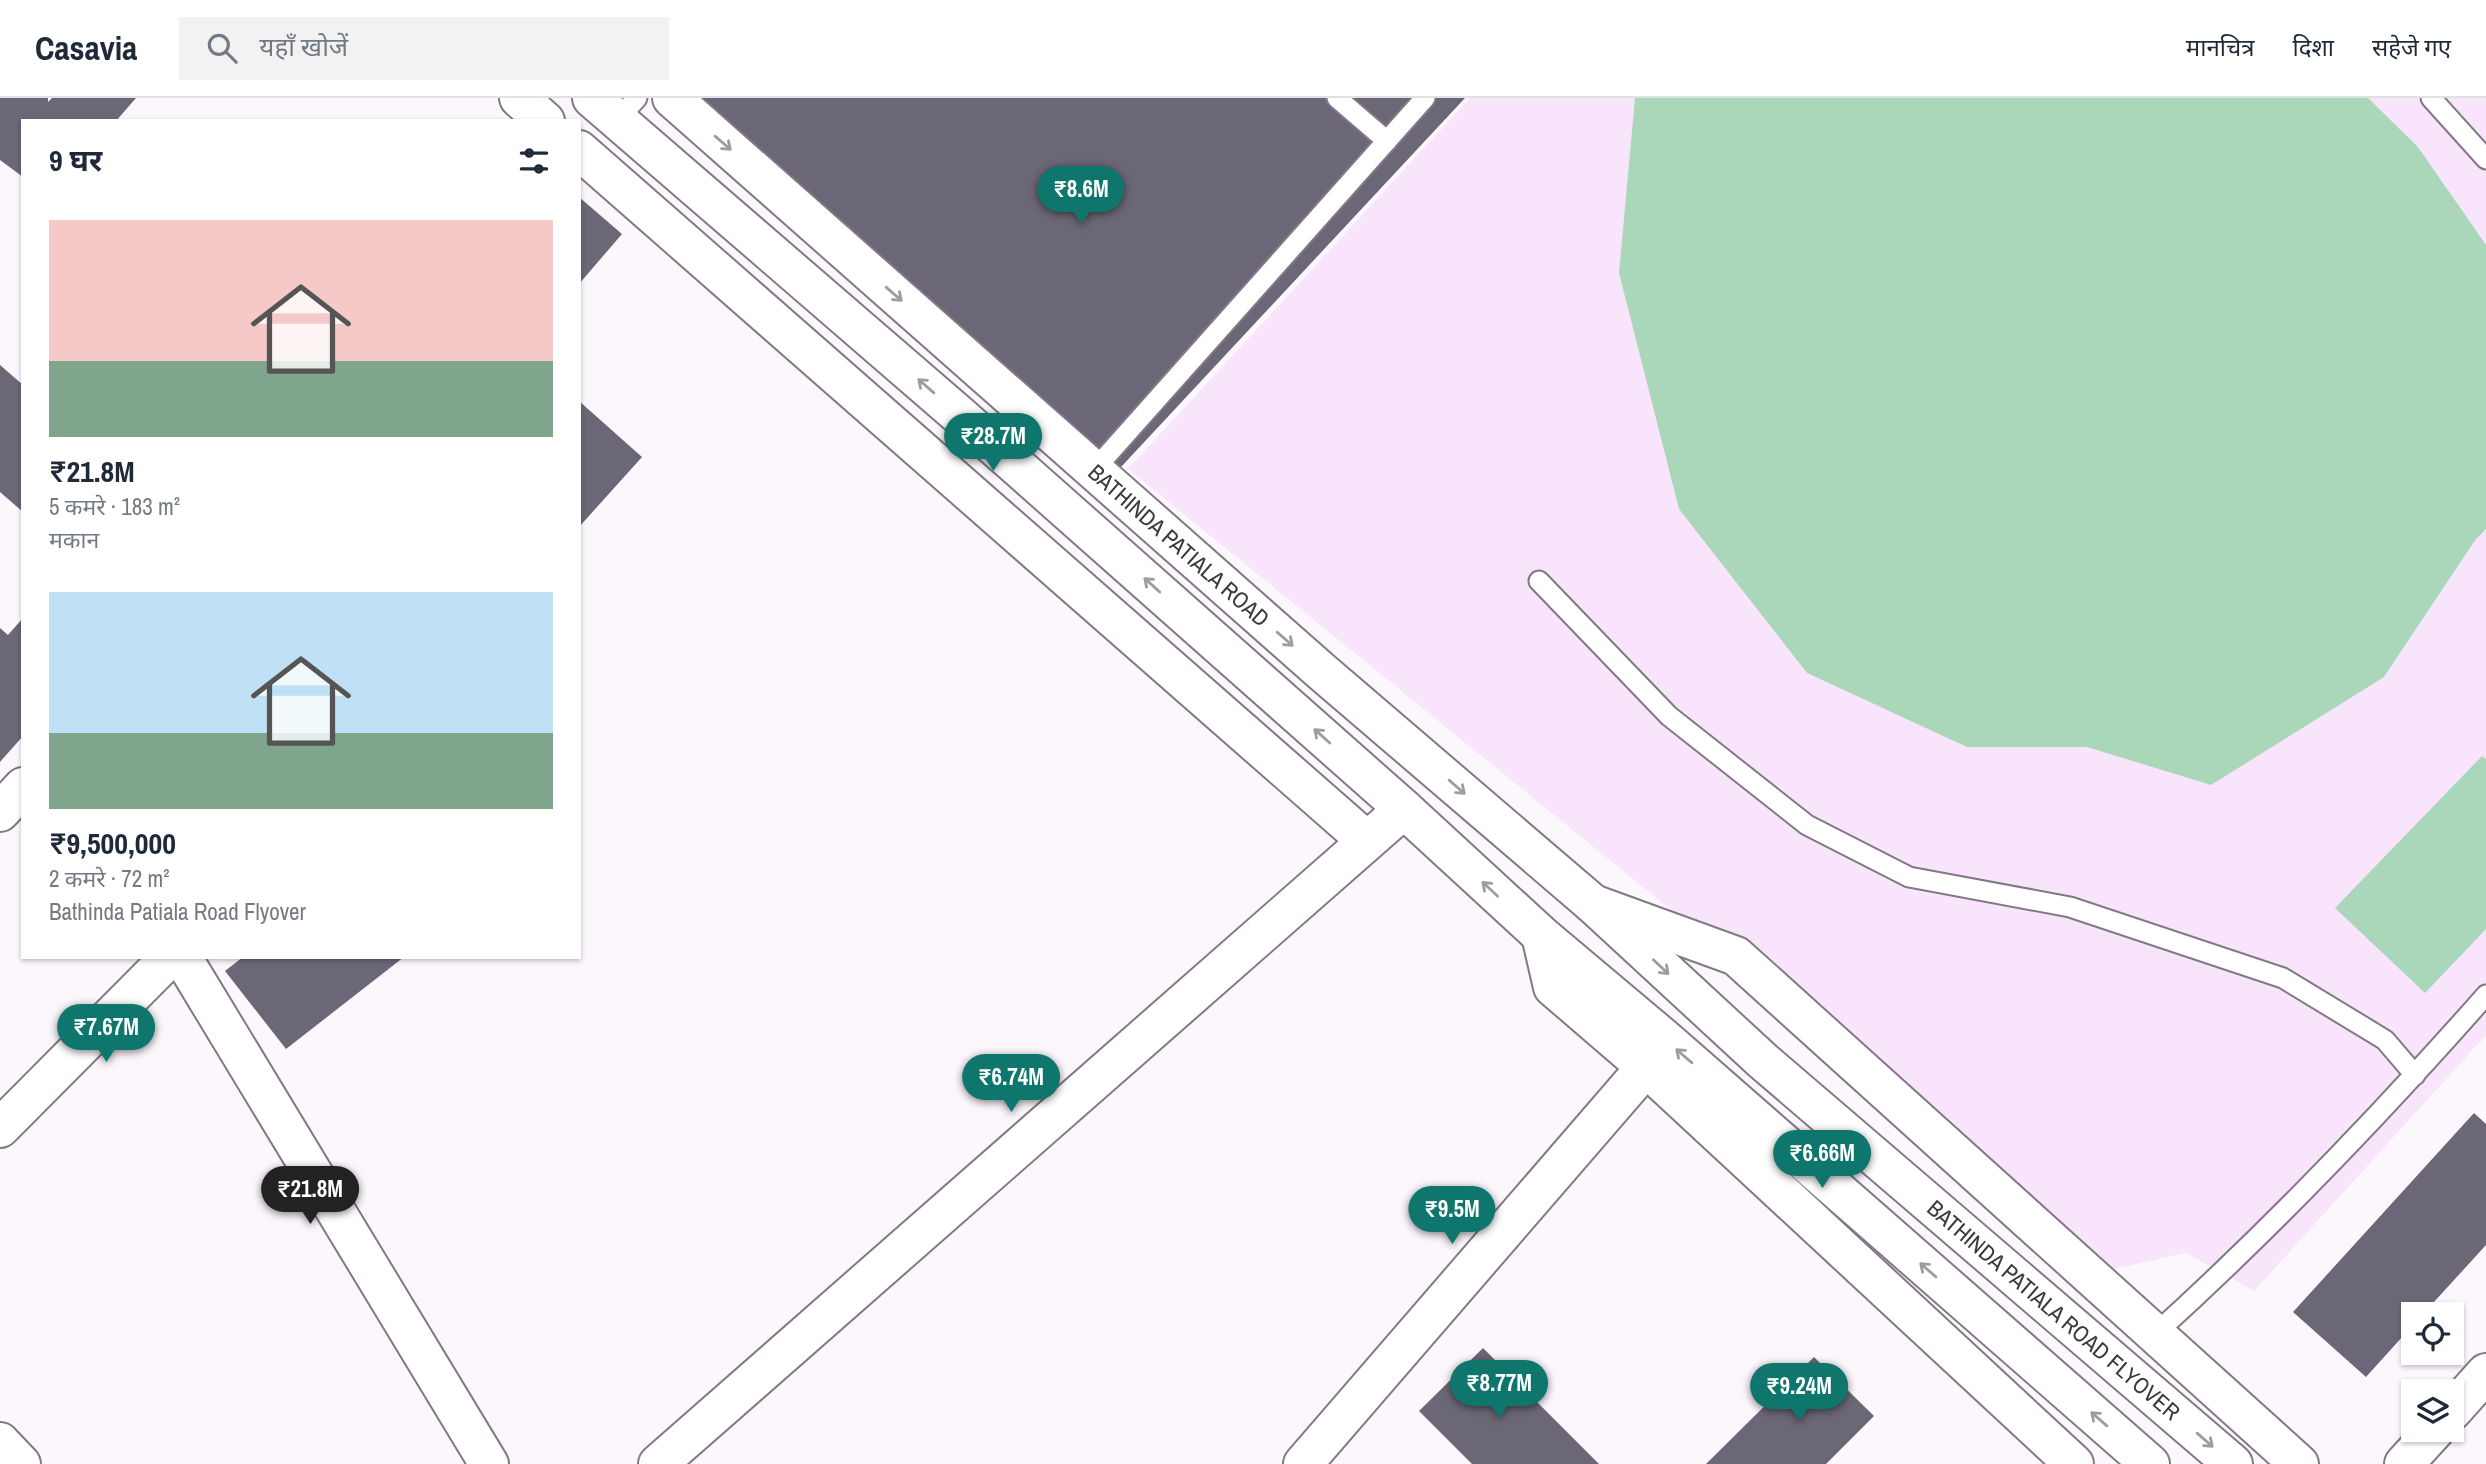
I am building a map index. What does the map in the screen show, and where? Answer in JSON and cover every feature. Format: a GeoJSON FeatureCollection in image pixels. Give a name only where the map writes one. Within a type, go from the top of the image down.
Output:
{"type":"FeatureCollection","features":[{"type":"Feature","properties":{"kind":"main road"},"geometry":{"type":"LineString","coordinates":[[519,98],[543,119]]}},
{"type":"Feature","properties":{"kind":"main road","name":"BATHINDA PATIALA ROAD"},"geometry":{"type":"LineString","coordinates":[[672,98],[1321,671],[1593,904]]}},
{"type":"Feature","properties":{"kind":"main road"},"geometry":{"type":"LineString","coordinates":[[1367,841],[581,155],[615,105],[959,415],[1404,809],[1541,935],[2150,1464]]}},
{"type":"Feature","properties":{"kind":"main road"},"geometry":{"type":"LineString","coordinates":[[1292,709],[1321,671]]}},
{"type":"Feature","properties":{"kind":"main road"},"geometry":{"type":"LineString","coordinates":[[658,1464],[1404,809]]}},
{"type":"Feature","properties":{"kind":"main road"},"geometry":{"type":"LineString","coordinates":[[1593,904],[1736,956],[2299,1464]]}},
{"type":"Feature","properties":{"kind":"main road","name":"BATHINDA PATIALA ROAD FLYOVER"},"geometry":{"type":"LineString","coordinates":[[1593,904],[1763,1060],[2233,1464]]}},
{"type":"Feature","properties":{"kind":"main road"},"geometry":{"type":"LineString","coordinates":[[1541,935],[1553,986],[1646,1067],[2074,1464]]}},
{"type":"Feature","properties":{"kind":"main road"},"geometry":{"type":"LineString","coordinates":[[0,1128],[168,959]]}},
{"type":"Feature","properties":{"kind":"main road"},"geometry":{"type":"LineString","coordinates":[[183,959],[489,1464]]}},
{"type":"Feature","properties":{"kind":"main road"},"geometry":{"type":"LineString","coordinates":[[1303,1464],[1646,1067]]}},
{"type":"Feature","properties":{"kind":"main road"},"geometry":{"type":"LineString","coordinates":[[2464,1398],[2486,1373]]}},
{"type":"Feature","properties":{"kind":"main road"},"geometry":{"type":"LineString","coordinates":[[0,1442],[21,1464]]}},
{"type":"Feature","properties":{"kind":"main road"},"geometry":{"type":"LineString","coordinates":[[2404,1464],[2424,1442]]}},
{"type":"Feature","properties":{"kind":"lane"},"geometry":{"type":"LineString","coordinates":[[1337,98],[1387,141]]}},
{"type":"Feature","properties":{"kind":"lane"},"geometry":{"type":"LineString","coordinates":[[1094,470],[1425,98]]}},
{"type":"Feature","properties":{"kind":"lane"},"geometry":{"type":"LineString","coordinates":[[2431,98],[2486,159]]}},
{"type":"Feature","properties":{"kind":"lane"},"geometry":{"type":"LineString","coordinates":[[1539,582],[1669,716],[1807,825],[1909,877],[2070,907],[2283,978],[2385,1040],[2415,1075]]}},
{"type":"Feature","properties":{"kind":"lane"},"geometry":{"type":"LineString","coordinates":[[2155,1334],[2211,1283],[2415,1075],[2486,995]]}},
{"type":"Feature","properties":{"kind":"shaded area"},"geometry":{"type":"Polygon","coordinates":[[[1470,98],[2486,98],[2486,1035],[2254,1291],[2186,1253],[2113,1269],[1128,469],[1470,98]]]}},
{"type":"Feature","properties":{"kind":"green space"},"geometry":{"type":"Polygon","coordinates":[[[1635,98],[2368,98],[2418,147],[2486,245],[2486,529],[2476,539],[2384,677],[2211,785],[2087,747],[1967,747],[1807,673],[1679,509],[1619,273],[1635,98]]]}},
{"type":"Feature","properties":{"kind":"green space"},"geometry":{"type":"Polygon","coordinates":[[[2482,756],[2486,759],[2486,929],[2425,993],[2335,908],[2482,756]]]}},
{"type":"Feature","properties":{"kind":"building"},"geometry":{"type":"Polygon","coordinates":[[[0,98],[48,98],[48,102],[52,98],[136,98],[118,119],[21,119],[21,176],[0,160],[0,98]]]}},
{"type":"Feature","properties":{"kind":"building"},"geometry":{"type":"Polygon","coordinates":[[[672,98],[1465,98],[1107,482],[672,98]]]}},
{"type":"Feature","properties":{"kind":"building"},"geometry":{"type":"Polygon","coordinates":[[[581,199],[622,234],[581,282],[581,199]]]}},
{"type":"Feature","properties":{"kind":"building"},"geometry":{"type":"Polygon","coordinates":[[[0,365],[21,383],[21,510],[0,492],[0,365]]]}},
{"type":"Feature","properties":{"kind":"building"},"geometry":{"type":"Polygon","coordinates":[[[581,403],[642,457],[581,525],[581,403]]]}},
{"type":"Feature","properties":{"kind":"building"},"geometry":{"type":"Polygon","coordinates":[[[21,620],[21,738],[0,762],[0,628],[8,635],[21,620]]]}},
{"type":"Feature","properties":{"kind":"building"},"geometry":{"type":"Polygon","coordinates":[[[240,959],[401,959],[286,1049],[225,971],[240,959]]]}},
{"type":"Feature","properties":{"kind":"building"},"geometry":{"type":"Polygon","coordinates":[[[2474,1113],[2486,1124],[2486,1245],[2434,1302],[2401,1302],[2401,1338],[2366,1377],[2293,1312],[2474,1113]]]}},
{"type":"Feature","properties":{"kind":"building"},"geometry":{"type":"Polygon","coordinates":[[[1483,1348],[1599,1464],[1472,1464],[1419,1411],[1483,1348]]]}},
{"type":"Feature","properties":{"kind":"building"},"geometry":{"type":"Polygon","coordinates":[[[1814,1357],[1874,1416],[1826,1464],[1706,1464],[1814,1357]]]}}]}
